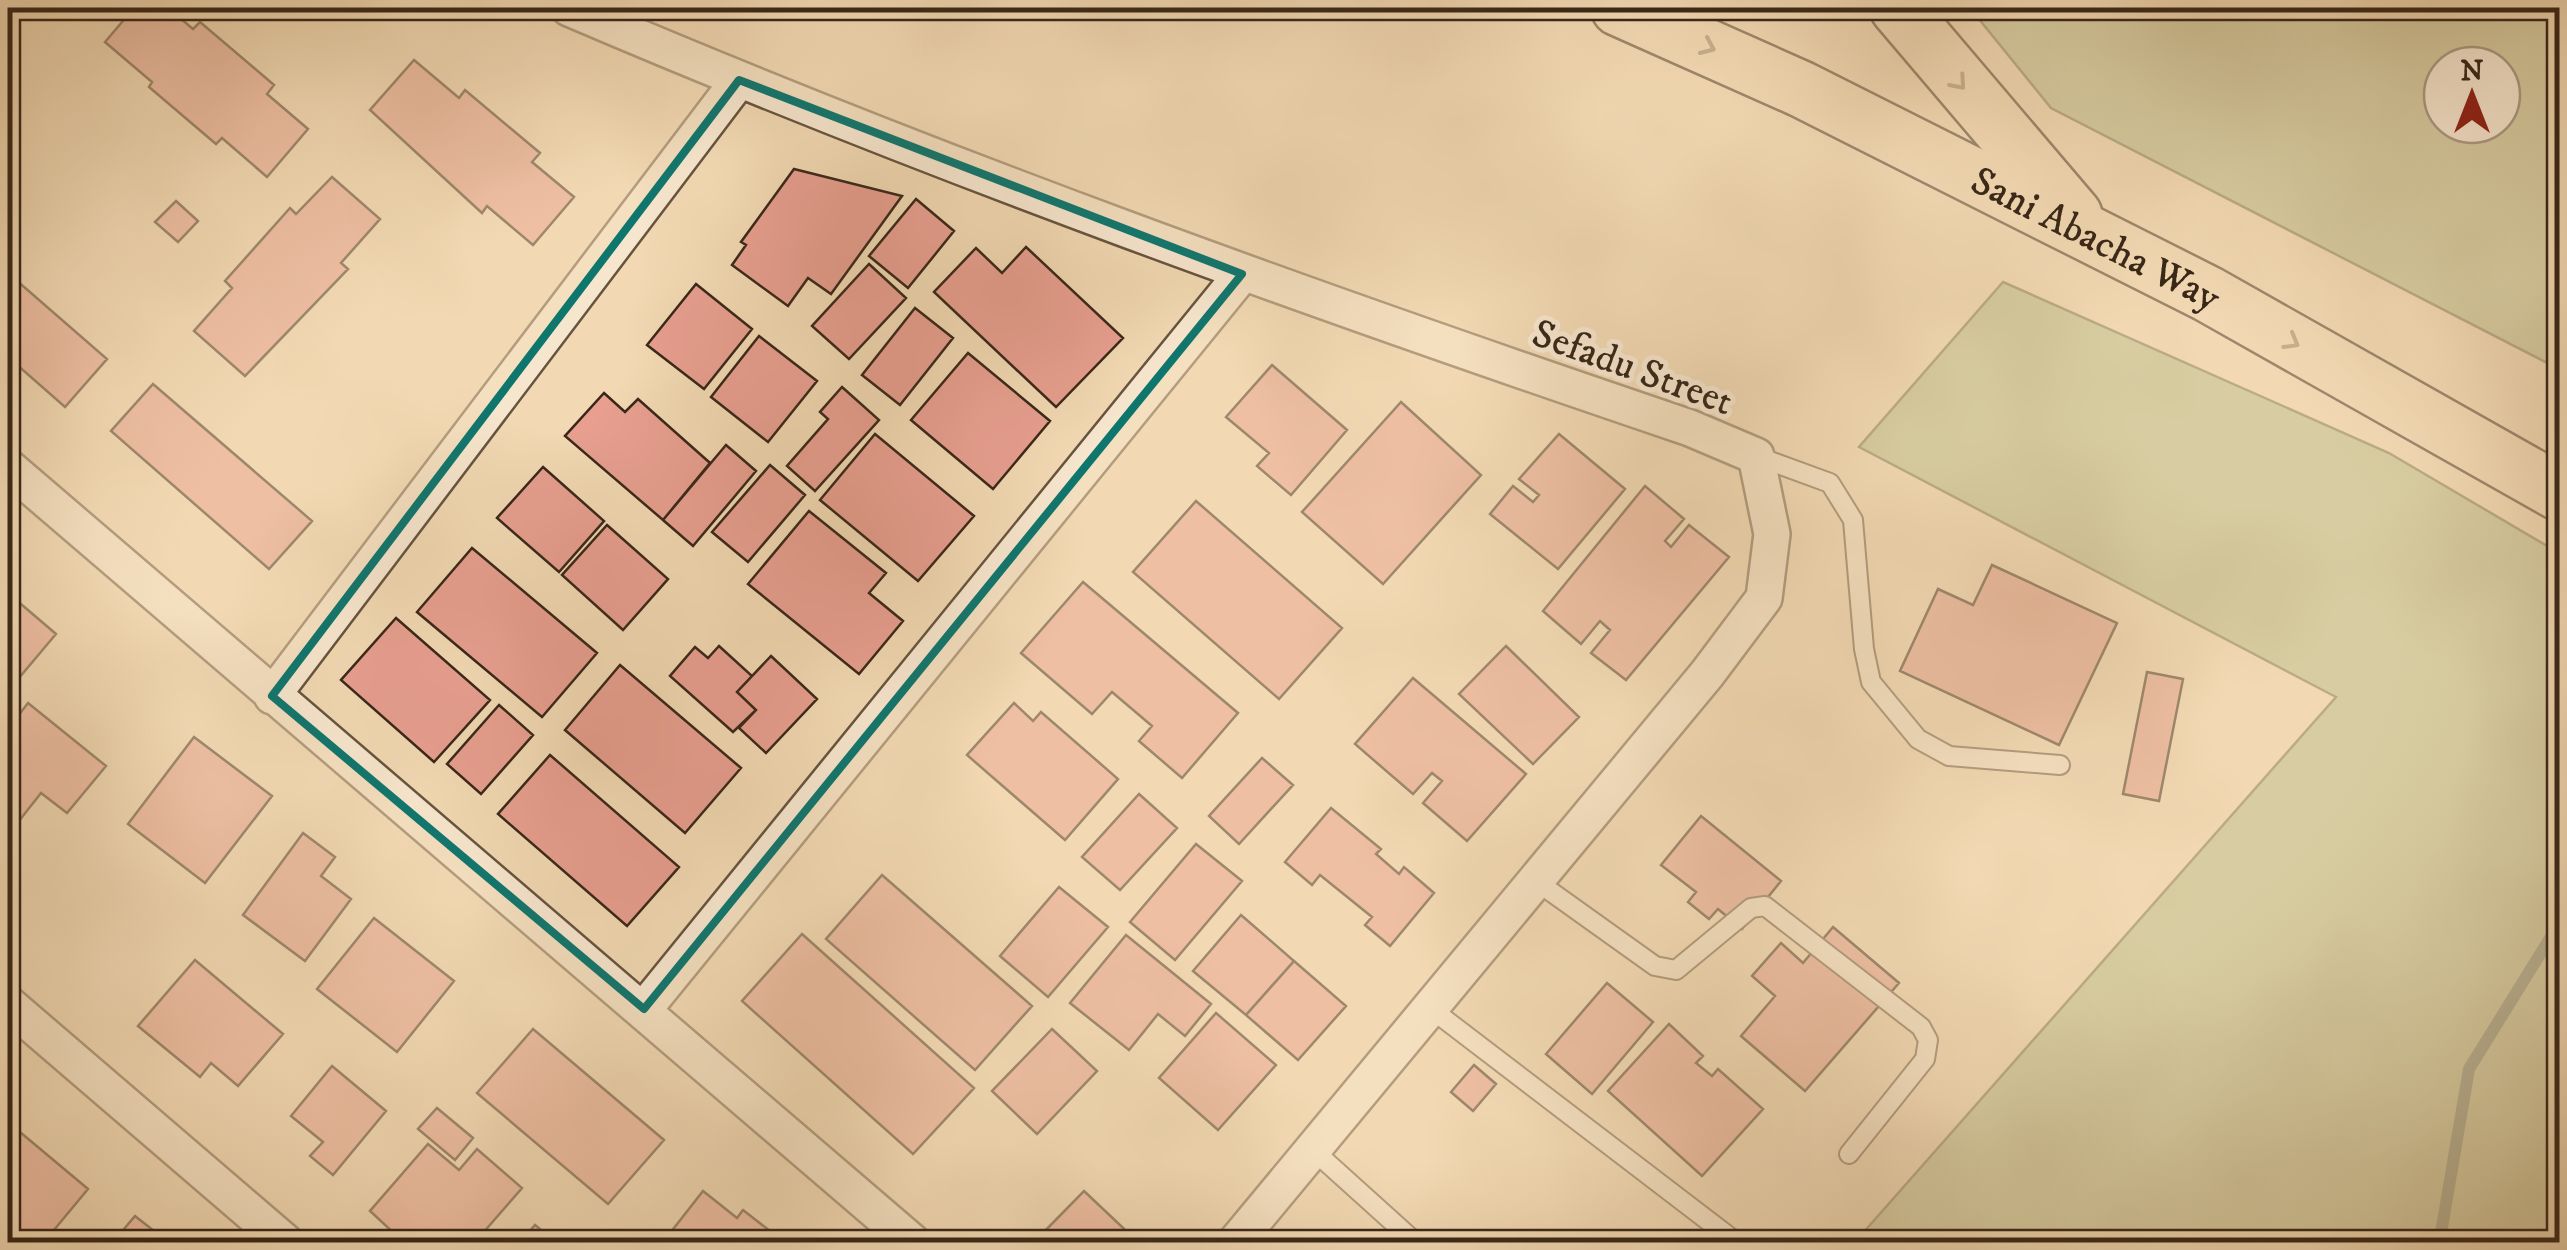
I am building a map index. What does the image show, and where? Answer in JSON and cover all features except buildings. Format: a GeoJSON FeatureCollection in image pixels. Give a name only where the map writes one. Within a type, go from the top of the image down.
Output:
{"type":"FeatureCollection","features":[{"type":"Feature","properties":{"kind":"highway","name":"Sani Abacha Way"},"geometry":{"type":"LineString","coordinates":[[1619,8],[1801,90],[2208,294],[2560,493]]}},
{"type":"Feature","properties":{"kind":"highway"},"geometry":{"type":"LineString","coordinates":[[1898,8],[2092,236]]}},
{"type":"Feature","properties":{"kind":"street","name":"Sefadu Street"},"geometry":{"type":"LineString","coordinates":[[569,8],[739,80],[1242,274],[1690,428],[1756,456],[1772,534],[1764,598],[1708,674],[1236,1242]]}},
{"type":"Feature","properties":{"kind":"street"},"geometry":{"type":"LineString","coordinates":[[272,696],[739,80]]}},
{"type":"Feature","properties":{"kind":"street"},"geometry":{"type":"LineString","coordinates":[[644,1009],[1242,274]]}},
{"type":"Feature","properties":{"kind":"street"},"geometry":{"type":"LineString","coordinates":[[8,467],[912,1242]]}},
{"type":"Feature","properties":{"kind":"street"},"geometry":{"type":"LineString","coordinates":[[8,1004],[285,1242]]}},
{"type":"Feature","properties":{"kind":"lane"},"geometry":{"type":"LineString","coordinates":[[1756,456],[1830,483],[1853,520],[1864,649],[1871,682],[1918,740],[1948,756],[2060,765]]}},
{"type":"Feature","properties":{"kind":"lane"},"geometry":{"type":"LineString","coordinates":[[1536,880],[1655,966],[1676,970],[1751,908],[1765,906],[1921,1027],[1928,1040],[1925,1059],[1849,1154]]}},
{"type":"Feature","properties":{"kind":"lane"},"geometry":{"type":"LineString","coordinates":[[1430,1008],[1736,1242]]}},
{"type":"Feature","properties":{"kind":"lane"},"geometry":{"type":"LineString","coordinates":[[1313,1150],[1415,1242]]}},
{"type":"Feature","properties":{"kind":"highlighted area"},"geometry":{"type":"Polygon","coordinates":[[[739,80],[1242,274],[644,1009],[272,696],[739,80]]]}},
{"type":"Feature","properties":{"kind":"green space"},"geometry":{"type":"Polygon","coordinates":[[[1970,8],[2559,8],[2559,369],[2051,108],[1970,8]]]}},
{"type":"Feature","properties":{"kind":"green space"},"geometry":{"type":"Polygon","coordinates":[[[2003,282],[2389,453],[2559,553],[2559,1242],[1855,1242],[2336,697],[1859,447],[2003,282]]]}},
{"type":"Feature","properties":{"kind":"waterway"},"geometry":{"type":"LineString","coordinates":[[2436,1242],[2440,1239],[2469,1069],[2552,935],[2560,863]]}}]}
